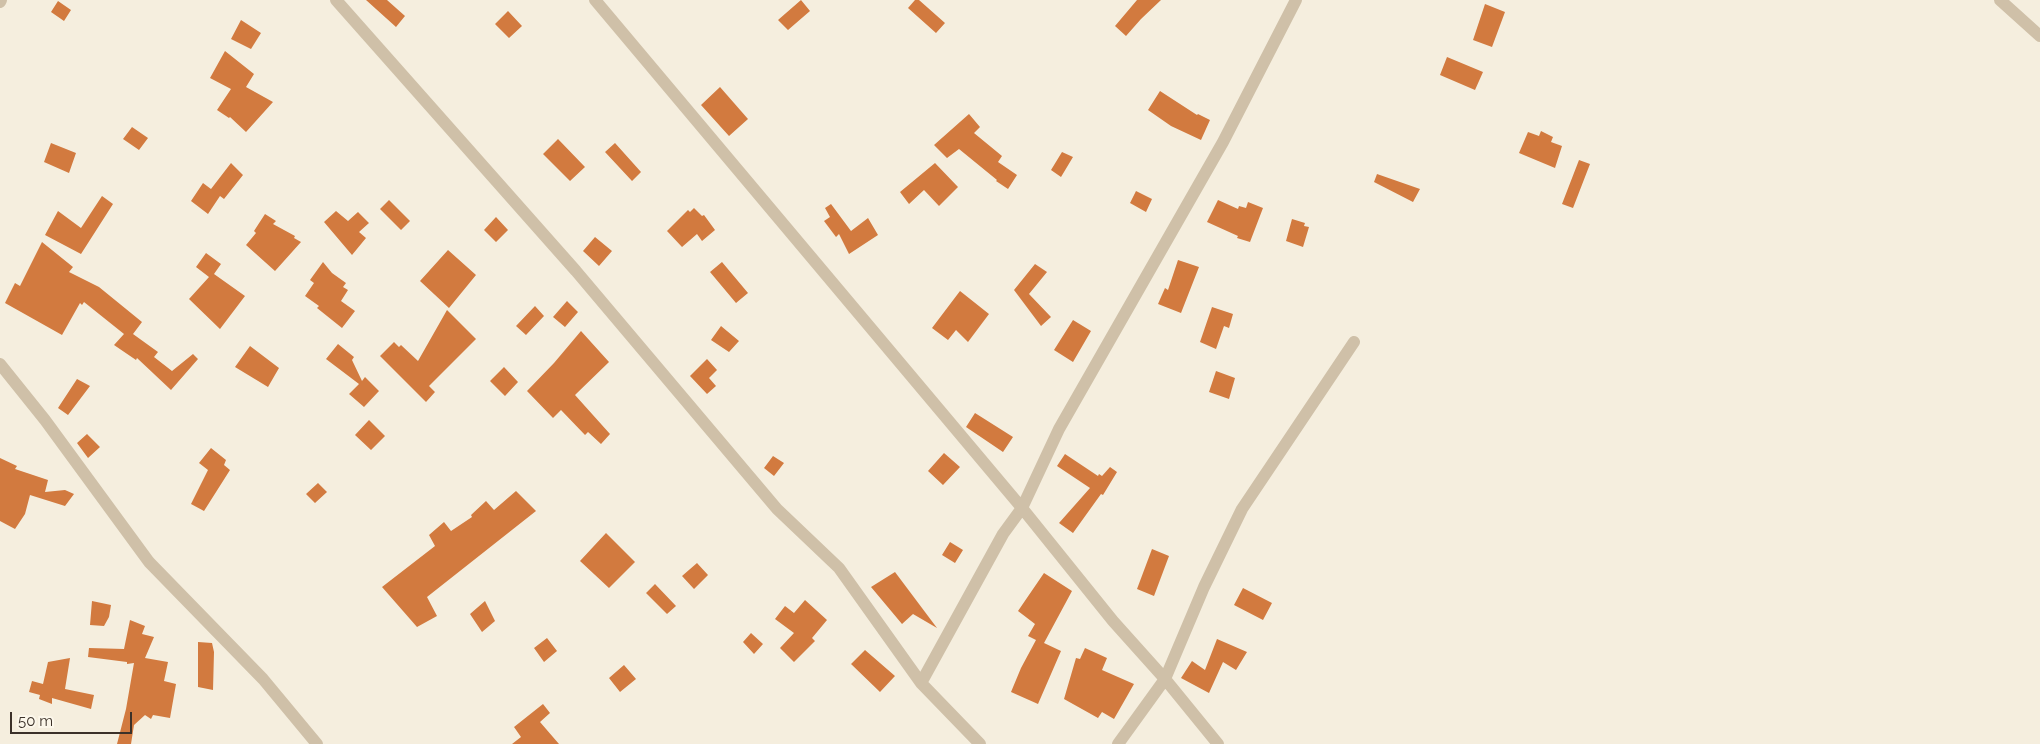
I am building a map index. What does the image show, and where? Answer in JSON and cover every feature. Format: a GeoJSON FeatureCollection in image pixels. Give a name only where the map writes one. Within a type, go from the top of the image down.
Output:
{"type":"FeatureCollection","features":[{"type":"Feature","properties":{"kind":"street"},"geometry":{"type":"LineString","coordinates":[[336,0],[576,271],[777,510],[844,574],[921,683],[980,744]]}},
{"type":"Feature","properties":{"kind":"street"},"geometry":{"type":"LineString","coordinates":[[595,0],[1022,508],[1113,621],[1165,679],[1218,744]]}},
{"type":"Feature","properties":{"kind":"street"},"geometry":{"type":"LineString","coordinates":[[921,683],[1003,534],[1022,508],[1059,429],[1222,142],[1296,0]]}},
{"type":"Feature","properties":{"kind":"street"},"geometry":{"type":"LineString","coordinates":[[2000,0],[2040,36]]}},
{"type":"Feature","properties":{"kind":"street"},"geometry":{"type":"LineString","coordinates":[[1118,744],[1165,679],[1204,588],[1242,509],[1354,342]]}},
{"type":"Feature","properties":{"kind":"street"},"geometry":{"type":"LineString","coordinates":[[0,364],[45,420],[149,562],[263,679],[318,744]]}},
{"type":"Feature","properties":{"kind":"building"},"geometry":{"type":"Polygon","coordinates":[[[366,0],[387,0],[405,16],[396,27],[366,0]]]}},
{"type":"Feature","properties":{"kind":"building"},"geometry":{"type":"Polygon","coordinates":[[[801,0],[810,11],[788,30],[778,20],[801,0]]]}},
{"type":"Feature","properties":{"kind":"building"},"geometry":{"type":"Polygon","coordinates":[[[915,0],[919,0],[945,23],[936,33],[908,8],[915,0]]]}},
{"type":"Feature","properties":{"kind":"building"},"geometry":{"type":"Polygon","coordinates":[[[1137,0],[1161,0],[1126,36],[1115,26],[1137,0]]]}},
{"type":"Feature","properties":{"kind":"building"},"geometry":{"type":"Polygon","coordinates":[[[58,1],[71,10],[64,21],[51,12],[58,1]]]}},
{"type":"Feature","properties":{"kind":"building"},"geometry":{"type":"Polygon","coordinates":[[[1485,4],[1505,12],[1492,47],[1473,40],[1485,4]]]}},
{"type":"Feature","properties":{"kind":"building"},"geometry":{"type":"Polygon","coordinates":[[[508,11],[522,26],[509,38],[495,24],[508,11]]]}},
{"type":"Feature","properties":{"kind":"building"},"geometry":{"type":"Polygon","coordinates":[[[241,20],[261,33],[251,49],[231,39],[241,20]]]}},
{"type":"Feature","properties":{"kind":"building"},"geometry":{"type":"Polygon","coordinates":[[[225,51],[254,74],[246,87],[273,102],[246,132],[230,117],[217,110],[231,89],[210,78],[225,51]]]}},
{"type":"Feature","properties":{"kind":"building"},"geometry":{"type":"Polygon","coordinates":[[[1447,57],[1483,72],[1475,90],[1440,75],[1447,57]]]}},
{"type":"Feature","properties":{"kind":"building"},"geometry":{"type":"Polygon","coordinates":[[[720,87],[748,119],[729,136],[701,105],[720,87]]]}},
{"type":"Feature","properties":{"kind":"building"},"geometry":{"type":"Polygon","coordinates":[[[1160,91],[1197,115],[1210,120],[1201,140],[1171,126],[1148,110],[1160,91]]]}},
{"type":"Feature","properties":{"kind":"building"},"geometry":{"type":"Polygon","coordinates":[[[969,114],[980,127],[974,133],[1002,156],[998,162],[1017,175],[1008,189],[959,149],[947,158],[934,145],[969,114]]]}},
{"type":"Feature","properties":{"kind":"building"},"geometry":{"type":"Polygon","coordinates":[[[132,127],[148,138],[139,150],[123,139],[132,127]]]}},
{"type":"Feature","properties":{"kind":"building"},"geometry":{"type":"Polygon","coordinates":[[[1541,131],[1553,137],[1551,142],[1562,146],[1555,168],[1519,153],[1528,132],[1539,136],[1541,131]]]}},
{"type":"Feature","properties":{"kind":"building"},"geometry":{"type":"Polygon","coordinates":[[[558,139],[585,167],[570,181],[543,154],[558,139]]]}},
{"type":"Feature","properties":{"kind":"building"},"geometry":{"type":"Polygon","coordinates":[[[51,143],[76,153],[69,173],[44,162],[51,143]]]}},
{"type":"Feature","properties":{"kind":"building"},"geometry":{"type":"Polygon","coordinates":[[[615,143],[641,172],[632,181],[605,152],[615,143]]]}},
{"type":"Feature","properties":{"kind":"building"},"geometry":{"type":"Polygon","coordinates":[[[1062,152],[1073,157],[1061,177],[1051,170],[1062,152]]]}},
{"type":"Feature","properties":{"kind":"building"},"geometry":{"type":"Polygon","coordinates":[[[1579,160],[1590,164],[1573,208],[1562,204],[1579,160]]]}},
{"type":"Feature","properties":{"kind":"building"},"geometry":{"type":"Polygon","coordinates":[[[231,163],[243,175],[224,199],[220,196],[208,214],[191,201],[203,183],[211,189],[231,163]]]}},
{"type":"Feature","properties":{"kind":"building"},"geometry":{"type":"Polygon","coordinates":[[[935,163],[958,187],[939,206],[924,190],[909,204],[900,192],[935,163]]]}},
{"type":"Feature","properties":{"kind":"building"},"geometry":{"type":"Polygon","coordinates":[[[1377,174],[1420,189],[1413,202],[1374,182],[1377,174]]]}},
{"type":"Feature","properties":{"kind":"building"},"geometry":{"type":"Polygon","coordinates":[[[1136,191],[1152,199],[1146,212],[1130,203],[1136,191]]]}},
{"type":"Feature","properties":{"kind":"building"},"geometry":{"type":"Polygon","coordinates":[[[102,196],[113,204],[81,254],[45,235],[58,211],[81,228],[102,196]]]}},
{"type":"Feature","properties":{"kind":"building"},"geometry":{"type":"Polygon","coordinates":[[[389,200],[410,221],[401,230],[380,209],[389,200]]]}},
{"type":"Feature","properties":{"kind":"building"},"geometry":{"type":"Polygon","coordinates":[[[1218,200],[1238,209],[1239,206],[1246,208],[1248,202],[1263,208],[1250,242],[1237,238],[1238,236],[1207,222],[1218,200]]]}},
{"type":"Feature","properties":{"kind":"building"},"geometry":{"type":"Polygon","coordinates":[[[831,204],[851,231],[868,218],[878,235],[849,254],[839,234],[836,237],[824,221],[830,217],[825,208],[831,204]]]}},
{"type":"Feature","properties":{"kind":"building"},"geometry":{"type":"Polygon","coordinates":[[[694,208],[702,216],[704,215],[715,230],[702,241],[697,234],[682,247],[667,231],[688,210],[690,212],[694,208]]]}},
{"type":"Feature","properties":{"kind":"building"},"geometry":{"type":"Polygon","coordinates":[[[336,211],[348,221],[358,212],[369,223],[359,232],[366,238],[352,255],[324,222],[336,211]]]}},
{"type":"Feature","properties":{"kind":"building"},"geometry":{"type":"Polygon","coordinates":[[[265,214],[276,221],[273,224],[295,236],[294,238],[301,242],[275,271],[246,245],[256,233],[254,231],[265,214]]]}},
{"type":"Feature","properties":{"kind":"building"},"geometry":{"type":"Polygon","coordinates":[[[496,217],[508,230],[496,242],[484,230],[496,217]]]}},
{"type":"Feature","properties":{"kind":"building"},"geometry":{"type":"Polygon","coordinates":[[[1292,219],[1305,223],[1304,226],[1309,227],[1303,247],[1286,241],[1292,219]]]}},
{"type":"Feature","properties":{"kind":"building"},"geometry":{"type":"Polygon","coordinates":[[[595,237],[612,251],[599,266],[583,251],[595,237]]]}},
{"type":"Feature","properties":{"kind":"building"},"geometry":{"type":"Polygon","coordinates":[[[42,242],[73,267],[69,272],[99,287],[142,322],[133,334],[158,352],[154,357],[172,371],[193,354],[198,359],[171,390],[137,358],[136,360],[114,345],[124,334],[84,302],[82,305],[80,303],[62,335],[5,303],[15,283],[20,286],[42,242]]]}},
{"type":"Feature","properties":{"kind":"building"},"geometry":{"type":"Polygon","coordinates":[[[448,250],[476,275],[449,308],[420,281],[448,250]]]}},
{"type":"Feature","properties":{"kind":"building"},"geometry":{"type":"Polygon","coordinates":[[[206,253],[221,264],[214,274],[245,296],[220,329],[189,299],[209,277],[196,267],[206,253]]]}},
{"type":"Feature","properties":{"kind":"building"},"geometry":{"type":"Polygon","coordinates":[[[1178,260],[1199,267],[1181,313],[1158,304],[1165,288],[1168,290],[1178,260]]]}},
{"type":"Feature","properties":{"kind":"building"},"geometry":{"type":"Polygon","coordinates":[[[323,262],[332,273],[346,283],[343,287],[348,290],[341,301],[355,311],[342,328],[317,308],[319,306],[305,296],[314,283],[310,280],[323,262]]]}},
{"type":"Feature","properties":{"kind":"building"},"geometry":{"type":"Polygon","coordinates":[[[722,262],[748,293],[736,303],[710,272],[722,262]]]}},
{"type":"Feature","properties":{"kind":"building"},"geometry":{"type":"Polygon","coordinates":[[[1035,264],[1047,272],[1029,294],[1051,317],[1041,326],[1014,290],[1035,264]]]}},
{"type":"Feature","properties":{"kind":"building"},"geometry":{"type":"Polygon","coordinates":[[[960,291],[989,314],[968,342],[956,330],[948,340],[932,328],[960,291]]]}},
{"type":"Feature","properties":{"kind":"building"},"geometry":{"type":"Polygon","coordinates":[[[567,301],[578,312],[565,327],[553,317],[567,301]]]}},
{"type":"Feature","properties":{"kind":"building"},"geometry":{"type":"Polygon","coordinates":[[[535,306],[544,316],[526,335],[516,326],[535,306]]]}},
{"type":"Feature","properties":{"kind":"building"},"geometry":{"type":"Polygon","coordinates":[[[1212,307],[1233,314],[1229,328],[1224,326],[1216,349],[1200,342],[1212,307]]]}},
{"type":"Feature","properties":{"kind":"building"},"geometry":{"type":"Polygon","coordinates":[[[447,310],[476,339],[429,386],[435,392],[426,402],[380,356],[394,342],[399,347],[401,345],[418,361],[447,310]]]}},
{"type":"Feature","properties":{"kind":"building"},"geometry":{"type":"Polygon","coordinates":[[[1073,320],[1091,331],[1073,362],[1054,350],[1073,320]]]}},
{"type":"Feature","properties":{"kind":"building"},"geometry":{"type":"Polygon","coordinates":[[[721,326],[739,341],[729,352],[711,340],[721,326]]]}},
{"type":"Feature","properties":{"kind":"building"},"geometry":{"type":"Polygon","coordinates":[[[581,331],[609,362],[575,395],[610,434],[601,444],[588,432],[585,435],[561,410],[553,418],[527,391],[581,331]]]}},
{"type":"Feature","properties":{"kind":"building"},"geometry":{"type":"Polygon","coordinates":[[[338,344],[354,357],[352,360],[362,381],[365,377],[379,391],[364,407],[349,394],[359,384],[326,359],[338,344]]]}},
{"type":"Feature","properties":{"kind":"building"},"geometry":{"type":"Polygon","coordinates":[[[250,346],[279,368],[268,387],[235,367],[250,346]]]}},
{"type":"Feature","properties":{"kind":"building"},"geometry":{"type":"Polygon","coordinates":[[[707,359],[717,370],[709,378],[716,386],[707,394],[690,376],[707,359]]]}},
{"type":"Feature","properties":{"kind":"building"},"geometry":{"type":"Polygon","coordinates":[[[504,367],[518,382],[505,396],[490,381],[504,367]]]}},
{"type":"Feature","properties":{"kind":"building"},"geometry":{"type":"Polygon","coordinates":[[[1216,371],[1235,378],[1229,399],[1209,392],[1216,371]]]}},
{"type":"Feature","properties":{"kind":"building"},"geometry":{"type":"Polygon","coordinates":[[[77,379],[90,386],[68,415],[58,408],[77,379]]]}},
{"type":"Feature","properties":{"kind":"building"},"geometry":{"type":"Polygon","coordinates":[[[975,413],[1013,437],[1003,452],[966,427],[975,413]]]}},
{"type":"Feature","properties":{"kind":"building"},"geometry":{"type":"Polygon","coordinates":[[[369,420],[385,436],[371,450],[355,435],[369,420]]]}},
{"type":"Feature","properties":{"kind":"building"},"geometry":{"type":"Polygon","coordinates":[[[87,434],[100,447],[88,458],[77,443],[87,434]]]}},
{"type":"Feature","properties":{"kind":"building"},"geometry":{"type":"Polygon","coordinates":[[[211,448],[226,460],[224,465],[230,470],[204,511],[191,504],[208,470],[199,463],[211,448]]]}},
{"type":"Feature","properties":{"kind":"building"},"geometry":{"type":"Polygon","coordinates":[[[944,453],[960,467],[943,485],[928,471],[944,453]]]}},
{"type":"Feature","properties":{"kind":"building"},"geometry":{"type":"Polygon","coordinates":[[[1065,454],[1098,476],[1099,474],[1102,476],[1110,467],[1117,472],[1103,495],[1101,494],[1073,533],[1059,523],[1090,488],[1057,466],[1065,454]]]}},
{"type":"Feature","properties":{"kind":"building"},"geometry":{"type":"Polygon","coordinates":[[[773,456],[784,463],[774,476],[764,468],[773,456]]]}},
{"type":"Feature","properties":{"kind":"building"},"geometry":{"type":"Polygon","coordinates":[[[0,458],[17,466],[15,469],[48,480],[45,492],[65,490],[74,494],[65,506],[30,495],[25,514],[15,529],[0,521],[0,458]]]}},
{"type":"Feature","properties":{"kind":"building"},"geometry":{"type":"Polygon","coordinates":[[[318,483],[327,492],[315,503],[306,494],[318,483]]]}},
{"type":"Feature","properties":{"kind":"building"},"geometry":{"type":"Polygon","coordinates":[[[516,491],[536,511],[427,597],[437,616],[417,627],[382,587],[435,546],[429,535],[444,522],[451,531],[472,517],[471,515],[486,501],[494,510],[516,491]]]}},
{"type":"Feature","properties":{"kind":"building"},"geometry":{"type":"Polygon","coordinates":[[[606,533],[635,562],[609,588],[580,561],[606,533]]]}},
{"type":"Feature","properties":{"kind":"building"},"geometry":{"type":"Polygon","coordinates":[[[950,542],[963,550],[955,563],[942,555],[950,542]]]}},
{"type":"Feature","properties":{"kind":"building"},"geometry":{"type":"Polygon","coordinates":[[[1152,549],[1169,556],[1154,596],[1137,589],[1152,549]]]}},
{"type":"Feature","properties":{"kind":"building"},"geometry":{"type":"Polygon","coordinates":[[[697,563],[708,575],[694,589],[682,576],[697,563]]]}},
{"type":"Feature","properties":{"kind":"building"},"geometry":{"type":"Polygon","coordinates":[[[895,572],[937,628],[913,614],[902,624],[871,587],[895,572]]]}},
{"type":"Feature","properties":{"kind":"building"},"geometry":{"type":"Polygon","coordinates":[[[1044,573],[1072,591],[1044,643],[1061,651],[1038,704],[1011,692],[1036,640],[1028,636],[1035,624],[1018,611],[1044,573]]]}},
{"type":"Feature","properties":{"kind":"building"},"geometry":{"type":"Polygon","coordinates":[[[655,584],[676,606],[667,614],[646,593],[655,584]]]}},
{"type":"Feature","properties":{"kind":"building"},"geometry":{"type":"Polygon","coordinates":[[[1243,588],[1272,603],[1263,620],[1234,605],[1243,588]]]}},
{"type":"Feature","properties":{"kind":"building"},"geometry":{"type":"Polygon","coordinates":[[[805,600],[827,620],[812,638],[815,641],[794,662],[780,648],[794,633],[775,619],[785,606],[794,613],[805,600]]]}},
{"type":"Feature","properties":{"kind":"building"},"geometry":{"type":"Polygon","coordinates":[[[92,601],[111,605],[109,617],[104,626],[90,625],[92,601]]]}},
{"type":"Feature","properties":{"kind":"building"},"geometry":{"type":"Polygon","coordinates":[[[485,601],[495,621],[482,632],[470,614],[485,601]]]}},
{"type":"Feature","properties":{"kind":"building"},"geometry":{"type":"Polygon","coordinates":[[[130,620],[145,626],[142,634],[154,637],[145,658],[168,662],[164,681],[176,684],[170,718],[153,715],[151,719],[145,715],[134,725],[131,744],[117,744],[126,709],[134,663],[127,664],[127,662],[88,657],[89,648],[124,649],[130,620]]]}},
{"type":"Feature","properties":{"kind":"building"},"geometry":{"type":"Polygon","coordinates":[[[751,633],[763,644],[754,654],[743,642],[751,633]]]}},
{"type":"Feature","properties":{"kind":"building"},"geometry":{"type":"Polygon","coordinates":[[[547,638],[557,651],[544,662],[534,648],[547,638]]]}},
{"type":"Feature","properties":{"kind":"building"},"geometry":{"type":"Polygon","coordinates":[[[1217,639],[1247,652],[1236,670],[1223,662],[1209,693],[1181,678],[1192,661],[1205,670],[1217,639]]]}},
{"type":"Feature","properties":{"kind":"building"},"geometry":{"type":"Polygon","coordinates":[[[198,642],[212,643],[214,652],[213,690],[198,687],[198,642]]]}},
{"type":"Feature","properties":{"kind":"building"},"geometry":{"type":"Polygon","coordinates":[[[1085,648],[1107,658],[1102,670],[1134,684],[1114,719],[1102,712],[1098,718],[1064,699],[1076,658],[1080,659],[1085,648]]]}},
{"type":"Feature","properties":{"kind":"building"},"geometry":{"type":"Polygon","coordinates":[[[865,650],[895,676],[880,692],[851,664],[865,650]]]}},
{"type":"Feature","properties":{"kind":"building"},"geometry":{"type":"Polygon","coordinates":[[[70,658],[65,689],[94,695],[91,709],[52,698],[52,704],[39,699],[40,695],[29,692],[32,681],[43,684],[48,662],[70,658]]]}},
{"type":"Feature","properties":{"kind":"building"},"geometry":{"type":"Polygon","coordinates":[[[624,665],[636,679],[620,692],[609,678],[624,665]]]}},
{"type":"Feature","properties":{"kind":"building"},"geometry":{"type":"Polygon","coordinates":[[[543,704],[550,713],[540,722],[559,744],[512,744],[521,737],[514,727],[543,704]]]}}]}
